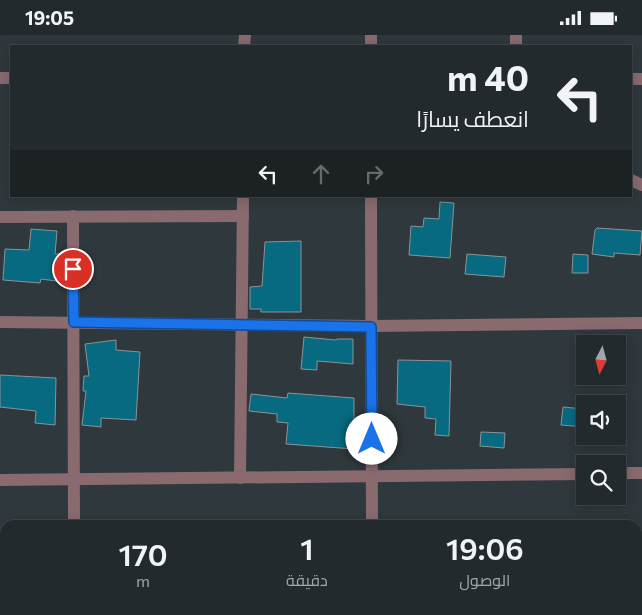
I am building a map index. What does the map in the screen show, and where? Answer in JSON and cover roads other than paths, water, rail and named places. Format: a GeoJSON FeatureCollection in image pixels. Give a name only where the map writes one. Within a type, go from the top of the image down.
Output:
{"type":"FeatureCollection","features":[{"type":"Feature","properties":{"kind":"street"},"geometry":{"type":"LineString","coordinates":[[240,478],[243,197]]}},
{"type":"Feature","properties":{"kind":"street"},"geometry":{"type":"LineString","coordinates":[[371,197],[372,520]]}},
{"type":"Feature","properties":{"kind":"street"},"geometry":{"type":"LineString","coordinates":[[0,217],[243,215]]}},
{"type":"Feature","properties":{"kind":"street"},"geometry":{"type":"LineString","coordinates":[[73,216],[74,520]]}},
{"type":"Feature","properties":{"kind":"street"},"geometry":{"type":"LineString","coordinates":[[0,323],[74,322],[371,327],[642,323]]}},
{"type":"Feature","properties":{"kind":"street"},"geometry":{"type":"LineString","coordinates":[[626,473],[642,473]]}},
{"type":"Feature","properties":{"kind":"street"},"geometry":{"type":"LineString","coordinates":[[0,480],[576,474]]}}]}
